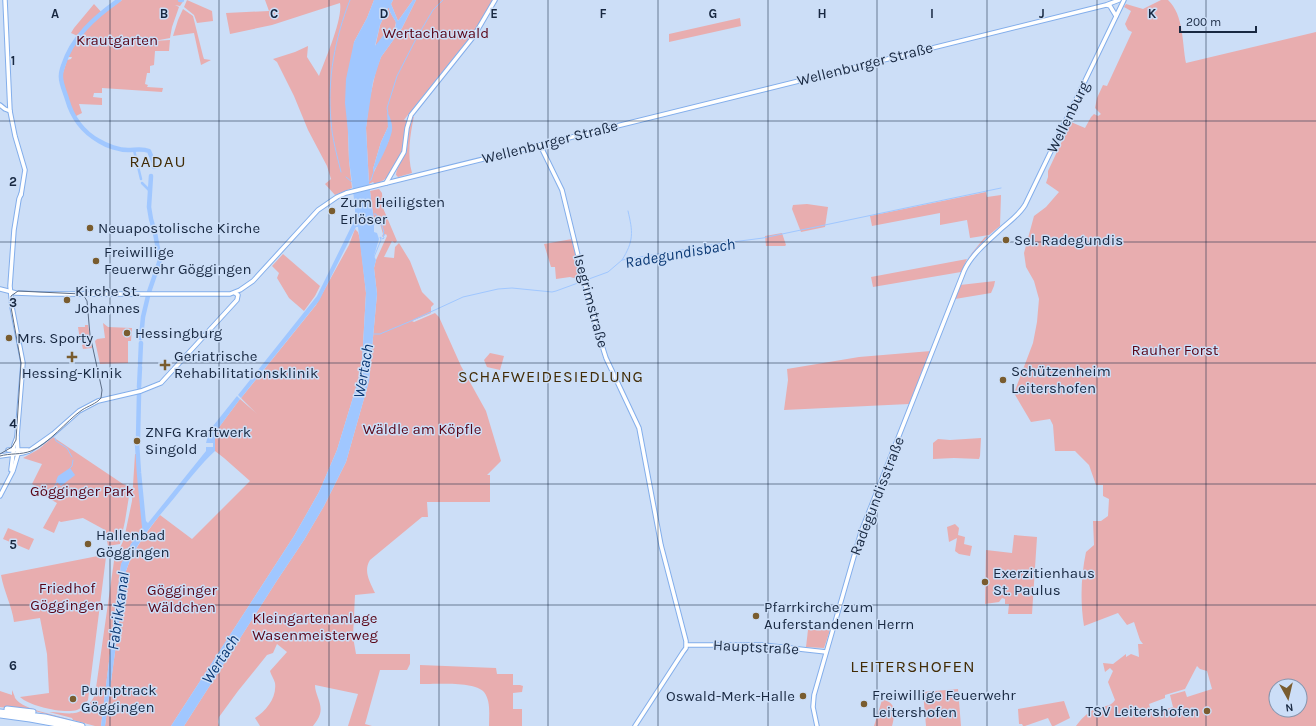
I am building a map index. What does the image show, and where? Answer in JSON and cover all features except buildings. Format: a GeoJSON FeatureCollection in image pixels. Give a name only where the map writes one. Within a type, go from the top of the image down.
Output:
{"type":"FeatureCollection","features":[{"type":"Feature","properties":{"kind":"highway"},"geometry":{"type":"LineString","coordinates":[[0,708],[33,712],[40,714],[46,719]]}},
{"type":"Feature","properties":{"kind":"highway"},"geometry":{"type":"LineString","coordinates":[[0,712],[82,726]]}},
{"type":"Feature","properties":{"kind":"highway"},"geometry":{"type":"LineString","coordinates":[[0,715],[46,719],[68,726]]}},
{"type":"Feature","properties":{"kind":"highway"},"geometry":{"type":"LineString","coordinates":[[0,719],[33,722],[46,719]]}},
{"type":"Feature","properties":{"kind":"street"},"geometry":{"type":"LineString","coordinates":[[5,0],[10,109],[15,136],[25,170],[13,242],[10,291],[21,357],[23,361],[17,436],[10,476]]}},
{"type":"Feature","properties":{"kind":"street"},"geometry":{"type":"LineString","coordinates":[[386,183],[404,152],[407,128],[411,115],[474,36],[495,0]]}},
{"type":"Feature","properties":{"kind":"street","name":"Wellenburger Straße"},"geometry":{"type":"LineString","coordinates":[[235,293],[253,281],[320,208],[337,197],[349,192],[1106,5],[1119,0]]}},
{"type":"Feature","properties":{"kind":"street","name":"Wellenburg"},"geometry":{"type":"LineString","coordinates":[[937,343],[967,264],[1002,228],[1017,216],[1026,205],[1124,0]]}},
{"type":"Feature","properties":{"kind":"street"},"geometry":{"type":"LineString","coordinates":[[1106,5],[1110,6],[1116,16]]}},
{"type":"Feature","properties":{"kind":"street"},"geometry":{"type":"LineString","coordinates":[[1,105],[7,110],[10,109]]}},
{"type":"Feature","properties":{"kind":"street","name":"Isegrimstraße"},"geometry":{"type":"LineString","coordinates":[[540,145],[562,190],[606,358],[639,428],[664,559],[685,631],[687,645]]}},
{"type":"Feature","properties":{"kind":"street"},"geometry":{"type":"LineString","coordinates":[[392,173],[398,180]]}},
{"type":"Feature","properties":{"kind":"street"},"geometry":{"type":"LineString","coordinates":[[0,289],[16,293],[45,294],[235,293],[233,303],[161,384],[139,391],[103,399],[87,406],[76,413],[29,451],[0,455]]}},
{"type":"Feature","properties":{"kind":"street","name":"Radegundisstraße"},"geometry":{"type":"LineString","coordinates":[[817,726],[813,707],[814,695],[861,532],[937,343]]}},
{"type":"Feature","properties":{"kind":"street"},"geometry":{"type":"LineString","coordinates":[[0,496],[15,466],[14,445],[17,436]]}},
{"type":"Feature","properties":{"kind":"street"},"geometry":{"type":"LineString","coordinates":[[0,455],[14,445]]}},
{"type":"Feature","properties":{"kind":"street"},"geometry":{"type":"LineString","coordinates":[[8,450],[15,453]]}},
{"type":"Feature","properties":{"kind":"street"},"geometry":{"type":"LineString","coordinates":[[635,726],[687,645]]}},
{"type":"Feature","properties":{"kind":"street","name":"Hauptstraße"},"geometry":{"type":"LineString","coordinates":[[687,645],[763,645],[826,652]]}},
{"type":"Feature","properties":{"kind":"green space","name":"Krautgarten"},"geometry":{"type":"Polygon","coordinates":[[[122,0],[184,0],[180,6],[175,5],[179,7],[170,38],[154,41],[170,40],[169,51],[155,51],[154,65],[150,66],[150,73],[147,73],[145,84],[148,85],[147,87],[163,88],[162,92],[102,88],[102,93],[94,93],[93,97],[102,98],[102,105],[79,104],[82,113],[74,117],[63,84],[62,76],[67,60],[71,59],[72,57],[67,57],[70,50],[80,37],[71,33],[94,4],[103,14],[122,0]]]}},
{"type":"Feature","properties":{"kind":"green space"},"geometry":{"type":"Polygon","coordinates":[[[187,0],[212,11],[213,21],[197,23],[194,15],[184,7],[187,0]]]}},
{"type":"Feature","properties":{"kind":"green space"},"geometry":{"type":"Polygon","coordinates":[[[265,0],[374,0],[367,18],[354,42],[348,132],[352,188],[335,195],[325,184],[331,179],[327,166],[308,130],[294,96],[277,62],[273,59],[308,46],[307,57],[319,76],[339,19],[340,3],[272,25],[230,34],[226,13],[269,11],[265,0]]]}},
{"type":"Feature","properties":{"kind":"green space"},"geometry":{"type":"Polygon","coordinates":[[[393,0],[413,0],[398,21],[391,4],[393,0]]]}},
{"type":"Feature","properties":{"kind":"green space","name":"Wertachauwald"},"geometry":{"type":"Polygon","coordinates":[[[416,0],[493,0],[474,32],[404,120],[408,121],[405,139],[396,167],[383,180],[375,184],[373,182],[369,184],[366,128],[369,102],[376,70],[381,57],[402,28],[416,0]],[[387,112],[388,127],[381,142],[373,169],[374,172],[389,140],[387,112]]]}},
{"type":"Feature","properties":{"kind":"green space","name":"Rauher Forst"},"geometry":{"type":"Polygon","coordinates":[[[1161,0],[1168,0],[1177,13],[1180,21],[1186,63],[1316,32],[1316,726],[1076,726],[1089,712],[1109,705],[1115,700],[1108,682],[1113,671],[1110,668],[1105,672],[1103,663],[1113,664],[1126,654],[1126,657],[1131,654],[1139,657],[1138,644],[1143,644],[1140,640],[1134,622],[1127,625],[1118,613],[1084,626],[1082,589],[1086,552],[1094,545],[1093,521],[1101,521],[1108,516],[1109,499],[1103,496],[1103,485],[1096,485],[1089,465],[1075,451],[1055,451],[1053,425],[1050,419],[1031,422],[1014,393],[1033,343],[1037,322],[1039,299],[1034,281],[1026,267],[1024,253],[1034,216],[1046,207],[1059,192],[1046,183],[1048,171],[1071,122],[1085,128],[1094,114],[1098,116],[1101,114],[1095,108],[1097,98],[1103,85],[1107,86],[1132,32],[1128,30],[1125,24],[1131,11],[1124,7],[1126,4],[1143,9],[1161,0]],[[1197,666],[1185,689],[1165,695],[1165,698],[1149,704],[1152,714],[1173,707],[1170,695],[1185,691],[1187,697],[1212,689],[1207,671],[1200,669],[1197,666]]]}},
{"type":"Feature","properties":{"kind":"green space"},"geometry":{"type":"Polygon","coordinates":[[[388,8],[396,22],[394,32],[389,38],[389,28],[375,48],[380,25],[388,8]]]}},
{"type":"Feature","properties":{"kind":"green space"},"geometry":{"type":"Polygon","coordinates":[[[183,9],[193,16],[204,59],[211,60],[201,65],[194,33],[173,36],[183,9]]]}},
{"type":"Feature","properties":{"kind":"green space"},"geometry":{"type":"Polygon","coordinates":[[[740,18],[741,26],[669,42],[669,34],[740,18]]]}},
{"type":"Feature","properties":{"kind":"green space"},"geometry":{"type":"Polygon","coordinates":[[[414,116],[410,145],[410,166],[412,173],[398,177],[396,172],[407,149],[409,127],[414,116]]]}},
{"type":"Feature","properties":{"kind":"green space"},"geometry":{"type":"Polygon","coordinates":[[[379,189],[382,193],[383,208],[397,241],[395,243],[392,241],[384,257],[394,258],[395,247],[399,243],[410,261],[422,292],[434,304],[431,307],[431,313],[412,321],[414,322],[435,313],[439,317],[461,366],[486,411],[501,461],[487,475],[490,475],[490,502],[427,502],[428,517],[422,517],[370,560],[367,572],[369,581],[375,593],[355,595],[353,637],[356,654],[410,654],[410,664],[407,670],[380,670],[365,724],[372,726],[348,726],[358,694],[315,685],[321,710],[319,717],[313,726],[260,726],[255,718],[270,704],[275,689],[275,683],[270,671],[287,652],[277,644],[273,653],[267,655],[219,717],[219,726],[184,726],[304,540],[324,506],[346,462],[369,381],[377,294],[374,268],[387,236],[386,234],[382,237],[383,234],[379,220],[376,219],[376,222],[374,221],[370,191],[379,189]]]}},
{"type":"Feature","properties":{"kind":"green space"},"geometry":{"type":"Polygon","coordinates":[[[986,192],[987,197],[1001,195],[1000,226],[989,235],[970,238],[967,220],[940,225],[940,213],[872,226],[870,216],[986,192]]]}},
{"type":"Feature","properties":{"kind":"green space"},"geometry":{"type":"Polygon","coordinates":[[[807,204],[828,207],[825,227],[801,232],[792,209],[793,205],[807,204]]]}},
{"type":"Feature","properties":{"kind":"green space","name":"Gögginger Wäldchen"},"geometry":{"type":"Polygon","coordinates":[[[355,229],[358,232],[360,239],[366,293],[362,362],[358,381],[337,450],[319,492],[294,536],[171,726],[105,726],[126,571],[132,556],[160,515],[192,539],[250,481],[215,451],[215,437],[217,430],[240,399],[257,414],[241,398],[316,305],[349,245],[355,229]]]}},
{"type":"Feature","properties":{"kind":"green space"},"geometry":{"type":"Polygon","coordinates":[[[782,233],[785,246],[766,246],[765,236],[782,233]]]}},
{"type":"Feature","properties":{"kind":"green space"},"geometry":{"type":"Polygon","coordinates":[[[988,236],[967,259],[985,237],[988,236]]]}},
{"type":"Feature","properties":{"kind":"green space"},"geometry":{"type":"Polygon","coordinates":[[[572,239],[582,280],[570,277],[556,279],[555,267],[551,267],[544,244],[572,239]]]}},
{"type":"Feature","properties":{"kind":"green space"},"geometry":{"type":"Polygon","coordinates":[[[283,254],[320,286],[304,311],[289,298],[277,278],[279,273],[272,266],[283,254]]]}},
{"type":"Feature","properties":{"kind":"green space"},"geometry":{"type":"Polygon","coordinates":[[[967,259],[961,272],[873,287],[871,277],[967,259]]]}},
{"type":"Feature","properties":{"kind":"green space"},"geometry":{"type":"Polygon","coordinates":[[[995,281],[991,293],[955,299],[960,285],[995,281]]]}},
{"type":"Feature","properties":{"kind":"green space"},"geometry":{"type":"Polygon","coordinates":[[[103,323],[108,327],[132,328],[131,341],[128,341],[128,363],[100,364],[95,341],[97,339],[105,338],[103,323]]]}},
{"type":"Feature","properties":{"kind":"green space"},"geometry":{"type":"Polygon","coordinates":[[[85,325],[88,325],[92,348],[83,349],[82,345],[88,342],[87,338],[80,340],[78,327],[85,327],[85,325]]]}},
{"type":"Feature","properties":{"kind":"green space"},"geometry":{"type":"Polygon","coordinates":[[[931,351],[909,404],[784,410],[788,380],[787,369],[859,357],[931,351]]]}},
{"type":"Feature","properties":{"kind":"green space"},"geometry":{"type":"Polygon","coordinates":[[[490,353],[504,356],[500,370],[487,367],[484,360],[490,353]]]}},
{"type":"Feature","properties":{"kind":"green space","name":"Gögginger Park"},"geometry":{"type":"Polygon","coordinates":[[[53,437],[126,485],[126,490],[130,490],[120,544],[108,546],[105,530],[83,518],[61,522],[59,521],[54,533],[43,528],[57,503],[39,493],[41,489],[32,484],[42,464],[23,458],[39,449],[53,437]]]}},
{"type":"Feature","properties":{"kind":"green space"},"geometry":{"type":"Polygon","coordinates":[[[981,438],[979,459],[933,459],[933,443],[938,439],[950,440],[981,438]]]}},
{"type":"Feature","properties":{"kind":"green space"},"geometry":{"type":"Polygon","coordinates":[[[135,454],[137,454],[142,509],[142,528],[131,544],[121,565],[101,726],[95,726],[49,712],[75,713],[81,711],[90,703],[95,695],[114,561],[124,539],[132,501],[135,454]]]}},
{"type":"Feature","properties":{"kind":"green space"},"geometry":{"type":"Polygon","coordinates":[[[955,524],[959,528],[958,535],[965,537],[964,544],[972,546],[970,556],[959,554],[955,551],[957,538],[949,542],[947,527],[955,524]]]}},
{"type":"Feature","properties":{"kind":"green space"},"geometry":{"type":"Polygon","coordinates":[[[8,528],[34,539],[29,550],[3,539],[8,528]]]}},
{"type":"Feature","properties":{"kind":"green space"},"geometry":{"type":"Polygon","coordinates":[[[1014,535],[1037,537],[1032,614],[1008,614],[1009,604],[1005,604],[1005,599],[1002,598],[999,602],[985,604],[986,550],[1012,553],[1014,535]]]}},
{"type":"Feature","properties":{"kind":"green space","name":"Friedhof Göggingen"},"geometry":{"type":"Polygon","coordinates":[[[103,555],[106,557],[88,700],[77,710],[64,711],[39,706],[24,700],[20,697],[49,693],[47,654],[40,618],[14,622],[12,610],[1,575],[103,555]]]}},
{"type":"Feature","properties":{"kind":"green space"},"geometry":{"type":"Polygon","coordinates":[[[808,630],[830,630],[824,648],[806,647],[808,630]]]}},
{"type":"Feature","properties":{"kind":"green space"},"geometry":{"type":"Polygon","coordinates":[[[420,665],[496,668],[497,674],[513,674],[513,685],[523,686],[522,692],[513,693],[513,709],[522,709],[522,726],[489,726],[489,704],[484,692],[479,688],[464,685],[420,684],[420,665]]]}},
{"type":"Feature","properties":{"kind":"green space"},"geometry":{"type":"Polygon","coordinates":[[[958,689],[961,726],[926,726],[923,692],[958,689]]]}},
{"type":"Feature","properties":{"kind":"green space"},"geometry":{"type":"Polygon","coordinates":[[[12,690],[15,698],[26,706],[76,722],[35,711],[0,707],[0,691],[12,695],[12,690]]]}},
{"type":"Feature","properties":{"kind":"green space"},"geometry":{"type":"Polygon","coordinates":[[[882,700],[887,701],[893,706],[894,717],[892,726],[874,726],[882,700]]]}},
{"type":"Feature","properties":{"kind":"green space"},"geometry":{"type":"Polygon","coordinates":[[[1064,701],[1070,718],[1054,726],[1052,726],[1048,718],[1025,726],[1019,724],[1018,709],[1064,701]]]}},
{"type":"Feature","properties":{"kind":"water","name":"Wertach"},"geometry":{"type":"Polygon","coordinates":[[[374,0],[393,0],[391,4],[398,21],[413,0],[416,0],[402,28],[381,57],[373,82],[366,128],[369,184],[374,221],[376,222],[374,225],[374,232],[377,233],[379,239],[374,256],[376,260],[374,268],[377,294],[369,381],[346,462],[324,506],[304,540],[184,726],[171,726],[294,536],[319,492],[337,450],[358,381],[362,362],[366,293],[358,227],[356,227],[319,301],[241,398],[238,395],[317,296],[355,219],[345,103],[346,79],[354,42],[367,18],[374,0]],[[389,8],[380,25],[375,46],[390,27],[391,31],[389,36],[395,27],[396,24],[389,8]]]}},
{"type":"Feature","properties":{"kind":"water"},"geometry":{"type":"Polygon","coordinates":[[[387,112],[392,123],[391,134],[381,158],[373,172],[381,142],[388,127],[387,112]]]}},
{"type":"Feature","properties":{"kind":"water","name":"Fabrikkanal"},"geometry":{"type":"Polygon","coordinates":[[[237,396],[240,399],[217,430],[215,437],[215,451],[194,473],[140,541],[130,561],[126,571],[105,726],[101,726],[121,564],[131,544],[142,528],[142,522],[145,520],[148,523],[206,451],[206,447],[213,447],[213,443],[206,443],[209,431],[237,396]]]}},
{"type":"Feature","properties":{"kind":"water"},"geometry":{"type":"Polygon","coordinates":[[[70,468],[75,475],[61,486],[56,481],[58,476],[70,468]]]}},
{"type":"Feature","properties":{"kind":"waterway"},"geometry":{"type":"LineString","coordinates":[[119,0],[101,13],[78,37],[67,56],[62,70],[61,81],[69,106],[83,129],[102,143],[113,147],[124,150],[141,149],[149,151],[154,167]]}},
{"type":"Feature","properties":{"kind":"waterway"},"geometry":{"type":"LineString","coordinates":[[341,172],[332,127],[330,90],[336,44],[350,0]]}},
{"type":"Feature","properties":{"kind":"waterway"},"geometry":{"type":"LineString","coordinates":[[388,113],[387,108],[397,76],[433,10],[443,0]]}},
{"type":"Feature","properties":{"kind":"waterway"},"geometry":{"type":"LineString","coordinates":[[134,150],[141,179]]}},
{"type":"Feature","properties":{"kind":"waterway"},"geometry":{"type":"LineString","coordinates":[[368,182],[371,180],[374,171]]}},
{"type":"Feature","properties":{"kind":"waterway"},"geometry":{"type":"LineString","coordinates":[[149,292],[160,260],[149,207],[151,176]]}},
{"type":"Feature","properties":{"kind":"waterway"},"geometry":{"type":"LineString","coordinates":[[346,177],[352,182]]}},
{"type":"Feature","properties":{"kind":"waterway"},"geometry":{"type":"LineString","coordinates":[[142,183],[150,191]]}},
{"type":"Feature","properties":{"kind":"waterway","name":"Radegundisbach"},"geometry":{"type":"LineString","coordinates":[[374,334],[380,334],[463,297],[498,289],[512,288],[552,292],[608,272],[622,260],[763,238],[1001,188]]}},
{"type":"Feature","properties":{"kind":"waterway"},"geometry":{"type":"LineString","coordinates":[[622,260],[629,247],[631,236],[631,225],[628,211]]}},
{"type":"Feature","properties":{"kind":"waterway"},"geometry":{"type":"LineString","coordinates":[[374,214],[376,214],[377,218]]}},
{"type":"Feature","properties":{"kind":"waterway"},"geometry":{"type":"LineString","coordinates":[[374,257],[381,240],[380,237],[383,239],[383,235],[385,235],[383,233],[381,223],[383,221],[379,221],[381,219],[379,218]]}},
{"type":"Feature","properties":{"kind":"waterway"},"geometry":{"type":"LineString","coordinates":[[141,338],[143,317],[148,296]]}},
{"type":"Feature","properties":{"kind":"waterway"},"geometry":{"type":"LineString","coordinates":[[140,339],[141,333]]}},
{"type":"Feature","properties":{"kind":"waterway"},"geometry":{"type":"LineString","coordinates":[[140,364],[141,343]]}},
{"type":"Feature","properties":{"kind":"waterway"},"geometry":{"type":"LineString","coordinates":[[139,387],[140,367]]}},
{"type":"Feature","properties":{"kind":"waterway"},"geometry":{"type":"LineString","coordinates":[[138,440],[139,394]]}},
{"type":"Feature","properties":{"kind":"waterway"},"geometry":{"type":"LineString","coordinates":[[55,438],[56,441],[67,448],[72,457]]}},
{"type":"Feature","properties":{"kind":"waterway"},"geometry":{"type":"LineString","coordinates":[[137,443],[144,525]]}},
{"type":"Feature","properties":{"kind":"waterway"},"geometry":{"type":"LineString","coordinates":[[70,468],[73,460]]}},
{"type":"Feature","properties":{"kind":"waterway"},"geometry":{"type":"LineString","coordinates":[[51,494],[53,488]]}},
{"type":"Feature","properties":{"kind":"tram line"},"geometry":{"type":"LineString","coordinates":[[0,454],[12,447],[16,440],[21,363],[11,307],[11,296],[18,291],[81,294],[87,301],[90,335],[102,390],[101,398],[97,402],[82,410],[38,448],[19,454],[0,456]]}},
{"type":"Feature","properties":{"kind":"place","name":"Zum Heiligsten Erlöser"},"geometry":{"type":"Point","coordinates":[332,211]}},
{"type":"Feature","properties":{"kind":"place","name":"Neuapostolische Kirche"},"geometry":{"type":"Point","coordinates":[90,228]}},
{"type":"Feature","properties":{"kind":"place","name":"Sel. Radegundis"},"geometry":{"type":"Point","coordinates":[1006,240]}},
{"type":"Feature","properties":{"kind":"place","name":"Freiwillige Feuerwehr Göggingen"},"geometry":{"type":"Point","coordinates":[96,261]}},
{"type":"Feature","properties":{"kind":"place","name":"Kirche St. Johannes"},"geometry":{"type":"Point","coordinates":[67,300]}},
{"type":"Feature","properties":{"kind":"place","name":"Hessingburg"},"geometry":{"type":"Point","coordinates":[127,333]}},
{"type":"Feature","properties":{"kind":"place","name":"Mrs. Sporty"},"geometry":{"type":"Point","coordinates":[9,338]}},
{"type":"Feature","properties":{"kind":"place","name":"Hessing-Klinik"},"geometry":{"type":"Point","coordinates":[72,357]}},
{"type":"Feature","properties":{"kind":"place","name":"Geriatrische Rehabilitationsklinik"},"geometry":{"type":"Point","coordinates":[165,365]}},
{"type":"Feature","properties":{"kind":"place","name":"Schützenheim Leitershofen"},"geometry":{"type":"Point","coordinates":[1003,380]}},
{"type":"Feature","properties":{"kind":"place","name":"ZNFG Kraftwerk Singold"},"geometry":{"type":"Point","coordinates":[137,441]}},
{"type":"Feature","properties":{"kind":"place","name":"Hallenbad Göggingen"},"geometry":{"type":"Point","coordinates":[88,544]}},
{"type":"Feature","properties":{"kind":"place","name":"Exerzitienhaus St. Paulus"},"geometry":{"type":"Point","coordinates":[985,582]}},
{"type":"Feature","properties":{"kind":"place","name":"Pfarrkirche zum Auferstandenen Herrn"},"geometry":{"type":"Point","coordinates":[756,616]}},
{"type":"Feature","properties":{"kind":"place","name":"Oswald-Merk-Halle"},"geometry":{"type":"Point","coordinates":[803,696]}},
{"type":"Feature","properties":{"kind":"place","name":"Pumptrack Göggingen"},"geometry":{"type":"Point","coordinates":[73,699]}},
{"type":"Feature","properties":{"kind":"place","name":"Freiwillige Feuerwehr Leitershofen"},"geometry":{"type":"Point","coordinates":[864,704]}},
{"type":"Feature","properties":{"kind":"place","name":"TSV Leitershofen"},"geometry":{"type":"Point","coordinates":[1207,711]}},
{"type":"Feature","properties":{"kind":"district","name":"RADAU"},"geometry":{"type":"Point","coordinates":[158,161]}},
{"type":"Feature","properties":{"kind":"district","name":"SCHAFWEIDESIEDLUNG"},"geometry":{"type":"Point","coordinates":[551,376]}},
{"type":"Feature","properties":{"kind":"district","name":"LEITERSHOFEN"},"geometry":{"type":"Point","coordinates":[913,666]}},
{"type":"Feature","properties":{"kind":"park label","name":"Wäldle am Köpfle"},"geometry":{"type":"Point","coordinates":[422,429]}},
{"type":"Feature","properties":{"kind":"park label","name":"Kleingartenanlage Wasenmeisterweg"},"geometry":{"type":"Point","coordinates":[315,626]}}]}
